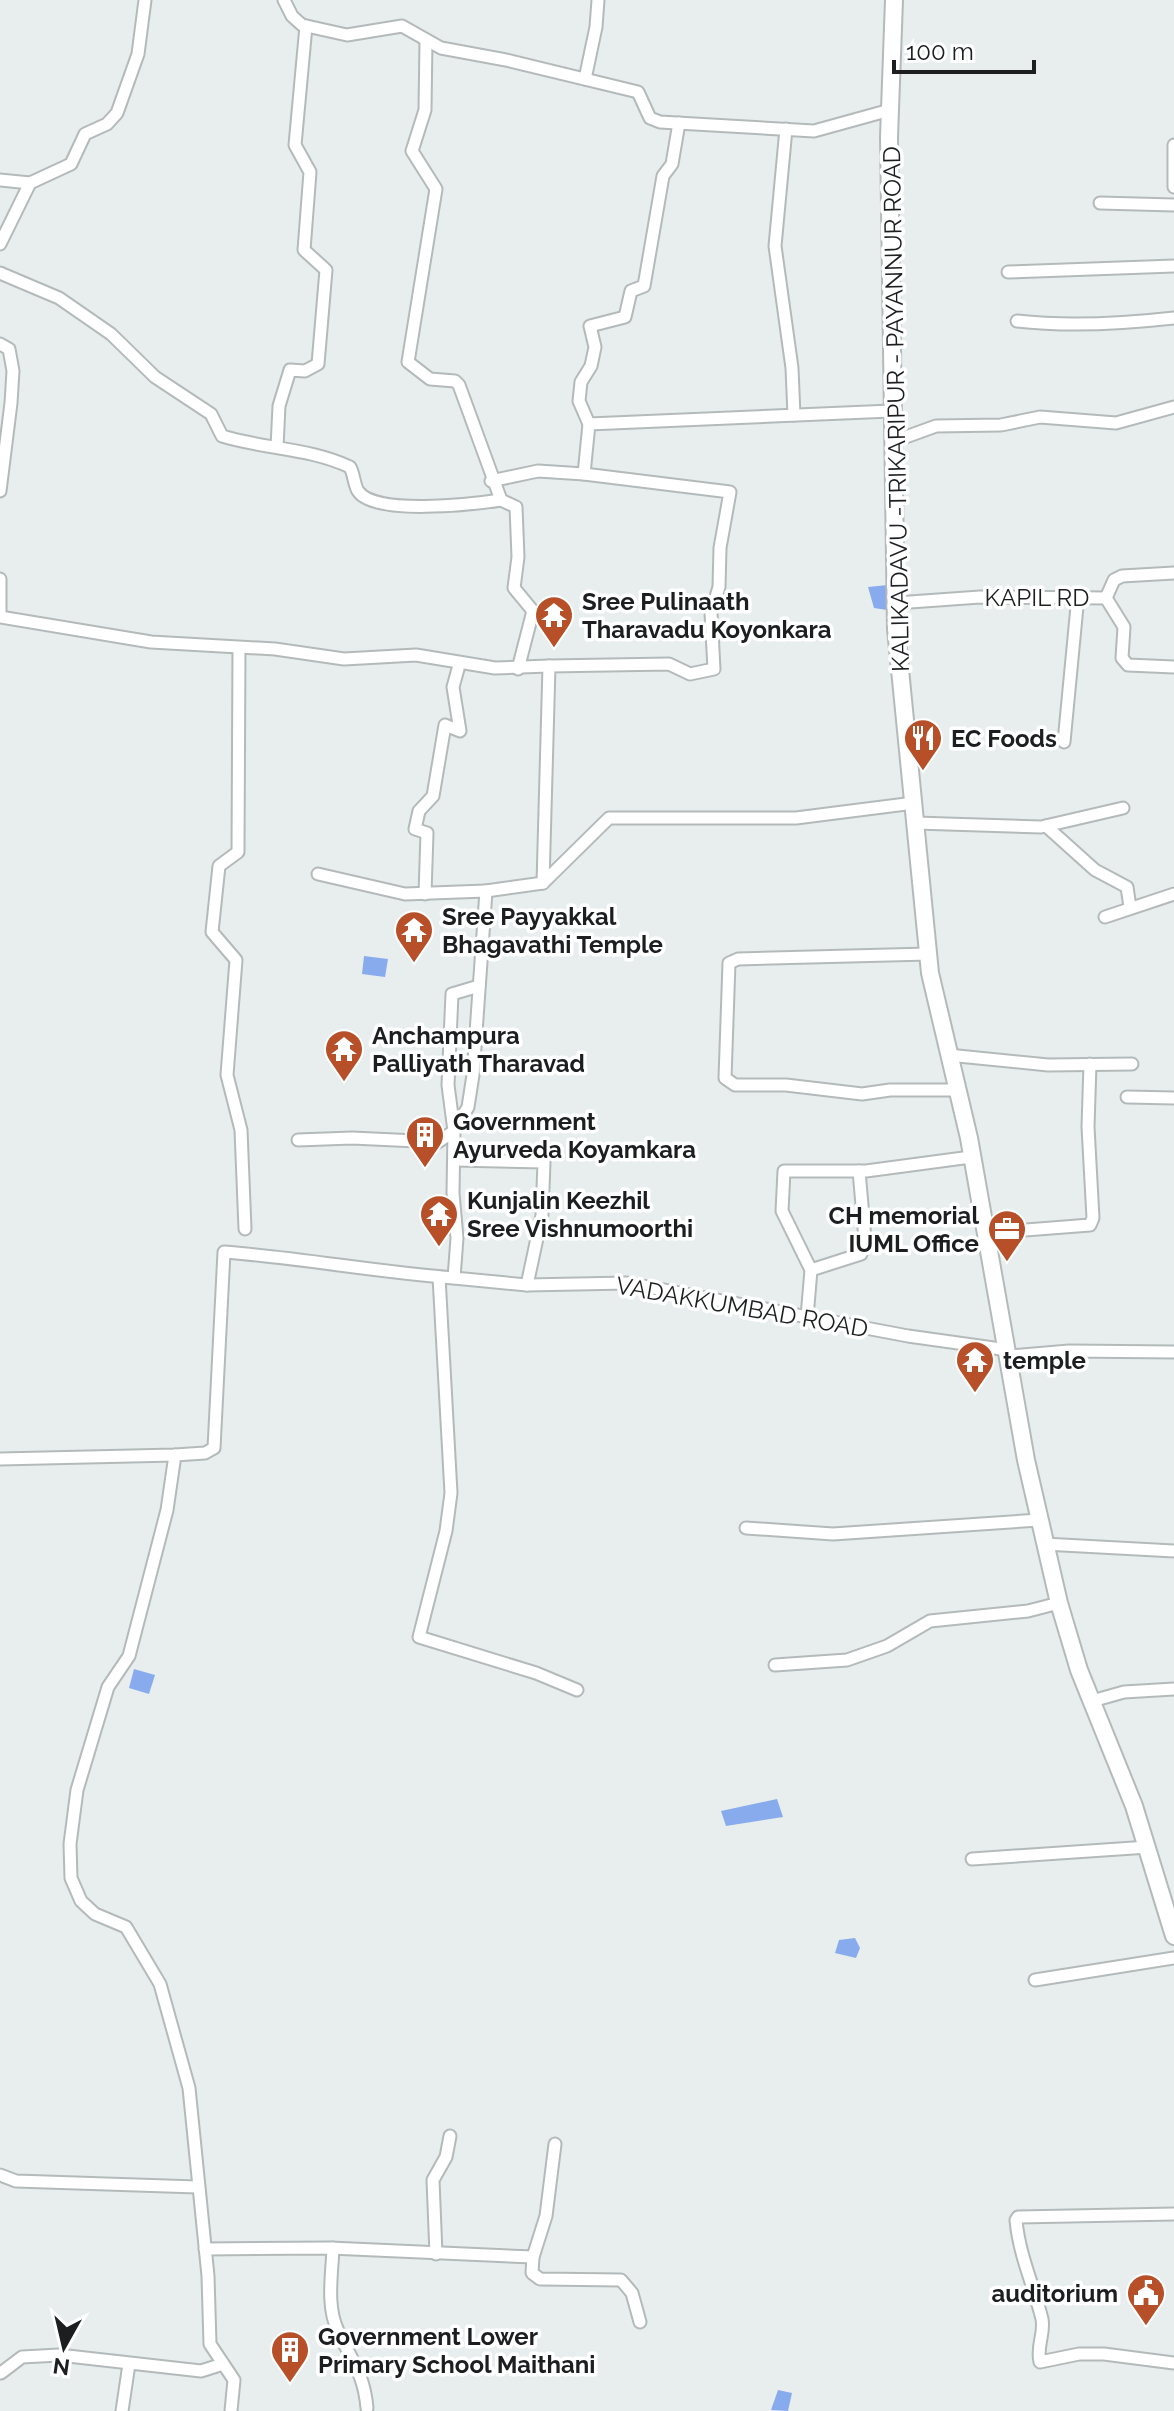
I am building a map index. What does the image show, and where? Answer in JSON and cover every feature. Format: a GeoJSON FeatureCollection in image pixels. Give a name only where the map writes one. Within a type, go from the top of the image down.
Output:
{"type":"FeatureCollection","features":[{"type":"Feature","properties":{"kind":"main road","name":"KALIKADAVU -TRIKARIPUR - PAYANNUR ROAD"},"geometry":{"type":"LineString","coordinates":[[894,0],[890,110],[891,411],[896,603],[928,954],[986,1233],[1044,1544],[1059,1603],[1092,1701],[1148,1847],[1174,1936]]}},
{"type":"Feature","properties":{"kind":"street"},"geometry":{"type":"LineString","coordinates":[[0,180],[30,183],[71,164],[85,134],[107,124],[117,113],[138,54],[145,0]]}},
{"type":"Feature","properties":{"kind":"street"},"geometry":{"type":"LineString","coordinates":[[284,0],[292,16],[306,26],[347,35],[402,26],[441,48],[638,92],[654,121],[814,131],[890,110]]}},
{"type":"Feature","properties":{"kind":"street"},"geometry":{"type":"LineString","coordinates":[[585,79],[596,27],[598,0]]}},
{"type":"Feature","properties":{"kind":"street"},"geometry":{"type":"LineString","coordinates":[[277,447],[279,406],[290,370],[305,371],[318,364],[326,270],[304,250],[310,172],[295,145],[306,26]]}},
{"type":"Feature","properties":{"kind":"street"},"geometry":{"type":"LineString","coordinates":[[426,41],[425,110],[412,151],[436,189],[408,362],[430,379],[455,381],[459,385],[491,481],[501,500]]}},
{"type":"Feature","properties":{"kind":"street"},"geometry":{"type":"LineString","coordinates":[[584,474],[589,424],[579,401],[581,382],[591,366],[595,347],[590,326],[625,317],[631,291],[644,286],[663,176],[672,164],[679,123]]}},
{"type":"Feature","properties":{"kind":"street"},"geometry":{"type":"LineString","coordinates":[[786,129],[775,246],[792,368],[794,415]]}},
{"type":"Feature","properties":{"kind":"street"},"geometry":{"type":"LineString","coordinates":[[1174,145],[1174,187]]}},
{"type":"Feature","properties":{"kind":"street"},"geometry":{"type":"LineString","coordinates":[[0,244],[30,183]]}},
{"type":"Feature","properties":{"kind":"street"},"geometry":{"type":"LineString","coordinates":[[1100,203],[1174,205]]}},
{"type":"Feature","properties":{"kind":"street"},"geometry":{"type":"LineString","coordinates":[[1008,272],[1174,266]]}},
{"type":"Feature","properties":{"kind":"street"},"geometry":{"type":"LineString","coordinates":[[0,273],[59,298],[111,334],[155,377],[211,414],[222,436],[350,467],[357,489],[363,495],[390,502],[435,509],[501,500],[516,507],[518,557],[514,588],[533,611],[518,669]]}},
{"type":"Feature","properties":{"kind":"street"},"geometry":{"type":"LineString","coordinates":[[1017,321],[1060,325],[1088,322],[1130,325],[1174,318]]}},
{"type":"Feature","properties":{"kind":"street"},"geometry":{"type":"LineString","coordinates":[[0,344],[9,349],[13,371],[0,491]]}},
{"type":"Feature","properties":{"kind":"street"},"geometry":{"type":"LineString","coordinates":[[892,442],[936,426],[1001,425],[1040,417],[1116,423],[1174,407]]}},
{"type":"Feature","properties":{"kind":"street"},"geometry":{"type":"LineString","coordinates":[[589,424],[891,411]]}},
{"type":"Feature","properties":{"kind":"street"},"geometry":{"type":"LineString","coordinates":[[0,579],[0,615],[151,642],[344,659],[416,655],[471,666],[518,669],[669,664],[690,674],[714,669],[711,613],[719,587],[720,548],[730,492],[538,471],[491,481]]}},
{"type":"Feature","properties":{"kind":"street"},"geometry":{"type":"LineString","coordinates":[[1106,598],[1114,580],[1122,576],[1174,573]]}},
{"type":"Feature","properties":{"kind":"street"},"geometry":{"type":"LineString","coordinates":[[1064,742],[1078,596]]}},
{"type":"Feature","properties":{"kind":"street","name":"KAPIL RD"},"geometry":{"type":"LineString","coordinates":[[896,603],[980,597],[1106,598],[1124,627],[1122,658],[1128,665],[1174,667]]}},
{"type":"Feature","properties":{"kind":"street"},"geometry":{"type":"LineString","coordinates":[[239,648],[238,852],[219,866],[212,932],[236,960],[227,1075],[241,1130],[245,1229]]}},
{"type":"Feature","properties":{"kind":"street"},"geometry":{"type":"LineString","coordinates":[[543,883],[549,666]]}},
{"type":"Feature","properties":{"kind":"street"},"geometry":{"type":"LineString","coordinates":[[425,894],[427,833],[415,829],[419,811],[433,796],[445,725],[460,731],[453,687],[458,669]]}},
{"type":"Feature","properties":{"kind":"street"},"geometry":{"type":"LineString","coordinates":[[318,874],[405,894],[486,891],[543,883],[609,818],[796,818],[914,803]]}},
{"type":"Feature","properties":{"kind":"street"},"geometry":{"type":"LineString","coordinates":[[916,823],[1046,826],[1123,808]]}},
{"type":"Feature","properties":{"kind":"street"},"geometry":{"type":"LineString","coordinates":[[1046,826],[1095,870],[1127,887],[1130,907]]}},
{"type":"Feature","properties":{"kind":"street"},"geometry":{"type":"LineString","coordinates":[[298,1140],[438,1142],[454,1131],[468,1107],[486,891]]}},
{"type":"Feature","properties":{"kind":"street"},"geometry":{"type":"LineString","coordinates":[[1105,917],[1174,894]]}},
{"type":"Feature","properties":{"kind":"street"},"geometry":{"type":"LineString","coordinates":[[928,954],[738,959],[729,963],[725,1078],[735,1085],[786,1085],[862,1094],[890,1090],[956,1090]]}},
{"type":"Feature","properties":{"kind":"street"},"geometry":{"type":"LineString","coordinates":[[454,1278],[455,1160],[448,1085],[452,994],[479,986]]}},
{"type":"Feature","properties":{"kind":"street"},"geometry":{"type":"LineString","coordinates":[[948,1055],[1048,1065],[1132,1064]]}},
{"type":"Feature","properties":{"kind":"street"},"geometry":{"type":"LineString","coordinates":[[986,1233],[1090,1225],[1093,1218],[1088,1127],[1090,1064]]}},
{"type":"Feature","properties":{"kind":"street"},"geometry":{"type":"LineString","coordinates":[[1127,1097],[1174,1098]]}},
{"type":"Feature","properties":{"kind":"street"},"geometry":{"type":"LineString","coordinates":[[807,1317],[811,1270],[782,1211],[784,1171],[859,1171],[971,1157]]}},
{"type":"Feature","properties":{"kind":"street"},"geometry":{"type":"LineString","coordinates":[[455,1160],[544,1162],[542,1215],[527,1285]]}},
{"type":"Feature","properties":{"kind":"street"},"geometry":{"type":"LineString","coordinates":[[811,1270],[861,1254],[865,1239],[859,1171]]}},
{"type":"Feature","properties":{"kind":"street","name":"VADAKKUMBAD ROAD"},"geometry":{"type":"LineString","coordinates":[[175,1455],[205,1453],[216,1444],[216,1351],[224,1252],[299,1257],[439,1277],[527,1285],[627,1283],[1009,1353],[1174,1352]]}},
{"type":"Feature","properties":{"kind":"street"},"geometry":{"type":"LineString","coordinates":[[439,1277],[451,1493],[446,1531],[419,1637],[536,1673],[577,1690]]}},
{"type":"Feature","properties":{"kind":"street"},"geometry":{"type":"LineString","coordinates":[[0,1459],[175,1455],[167,1510],[129,1656],[108,1687],[77,1790],[70,1844],[71,1878],[81,1901],[95,1914],[126,1927],[160,1984],[189,2088],[205,2249],[210,2344],[234,2380],[231,2411]]}},
{"type":"Feature","properties":{"kind":"street"},"geometry":{"type":"LineString","coordinates":[[746,1528],[833,1534],[1039,1520]]}},
{"type":"Feature","properties":{"kind":"street"},"geometry":{"type":"LineString","coordinates":[[1044,1544],[1174,1551]]}},
{"type":"Feature","properties":{"kind":"street"},"geometry":{"type":"LineString","coordinates":[[775,1665],[847,1660],[887,1646],[930,1621],[1028,1611],[1059,1603]]}},
{"type":"Feature","properties":{"kind":"street"},"geometry":{"type":"LineString","coordinates":[[1092,1701],[1124,1692],[1174,1689]]}},
{"type":"Feature","properties":{"kind":"street"},"geometry":{"type":"LineString","coordinates":[[972,1859],[1148,1847]]}},
{"type":"Feature","properties":{"kind":"street"},"geometry":{"type":"LineString","coordinates":[[1035,1980],[1174,1958]]}},
{"type":"Feature","properties":{"kind":"street"},"geometry":{"type":"LineString","coordinates":[[436,2254],[433,2180],[446,2157],[450,2136]]}},
{"type":"Feature","properties":{"kind":"street"},"geometry":{"type":"LineString","coordinates":[[555,2144],[546,2216],[533,2257],[532,2273],[540,2279],[621,2280],[632,2293],[640,2322]]}},
{"type":"Feature","properties":{"kind":"street"},"geometry":{"type":"LineString","coordinates":[[0,2175],[16,2181],[197,2187]]}},
{"type":"Feature","properties":{"kind":"street"},"geometry":{"type":"LineString","coordinates":[[1174,2214],[1018,2217],[1016,2220],[1027,2274],[1043,2322],[1037,2346],[1040,2362],[1079,2354],[1104,2354],[1174,2363]]}},
{"type":"Feature","properties":{"kind":"street"},"geometry":{"type":"LineString","coordinates":[[205,2249],[333,2248],[533,2257]]}},
{"type":"Feature","properties":{"kind":"street"},"geometry":{"type":"LineString","coordinates":[[333,2248],[331,2309],[338,2331],[361,2372],[367,2408]]}},
{"type":"Feature","properties":{"kind":"street"},"geometry":{"type":"LineString","coordinates":[[1,2373],[22,2357],[59,2355],[201,2371],[223,2364]]}},
{"type":"Feature","properties":{"kind":"street"},"geometry":{"type":"LineString","coordinates":[[122,2411],[129,2364]]}},
{"type":"Feature","properties":{"kind":"water"},"geometry":{"type":"Polygon","coordinates":[[[888,585],[887,610],[874,608],[868,587],[888,585]]]}},
{"type":"Feature","properties":{"kind":"water"},"geometry":{"type":"Polygon","coordinates":[[[364,956],[388,959],[385,977],[362,974],[364,956]]]}},
{"type":"Feature","properties":{"kind":"water"},"geometry":{"type":"Polygon","coordinates":[[[134,1669],[155,1675],[149,1694],[129,1688],[134,1669]]]}},
{"type":"Feature","properties":{"kind":"water"},"geometry":{"type":"Polygon","coordinates":[[[777,1799],[783,1817],[726,1826],[721,1811],[777,1799]]]}},
{"type":"Feature","properties":{"kind":"water"},"geometry":{"type":"Polygon","coordinates":[[[855,1938],[860,1948],[856,1958],[835,1953],[839,1940],[855,1938]]]}},
{"type":"Feature","properties":{"kind":"water"},"geometry":{"type":"Polygon","coordinates":[[[778,2390],[792,2393],[788,2411],[771,2410],[778,2390]]]}},
{"type":"Feature","properties":{"kind":"place","name":"Sree Pulinaath Tharavadu Koyonkara"},"geometry":{"type":"Point","coordinates":[554,649]}},
{"type":"Feature","properties":{"kind":"place","name":"EC Foods"},"geometry":{"type":"Point","coordinates":[923,772]}},
{"type":"Feature","properties":{"kind":"place","name":"Sree Payyakkal Bhagavathi Temple"},"geometry":{"type":"Point","coordinates":[414,964]}},
{"type":"Feature","properties":{"kind":"place","name":"Anchampura Palliyath Tharavad"},"geometry":{"type":"Point","coordinates":[344,1083]}},
{"type":"Feature","properties":{"kind":"place","name":"Government Ayurveda Koyamkara"},"geometry":{"type":"Point","coordinates":[425,1169]}},
{"type":"Feature","properties":{"kind":"place","name":"Kunjalin Keezhil Sree Vishnumoorthi"},"geometry":{"type":"Point","coordinates":[439,1248]}},
{"type":"Feature","properties":{"kind":"place","name":"CH memorial IUML Office"},"geometry":{"type":"Point","coordinates":[1007,1263]}},
{"type":"Feature","properties":{"kind":"place","name":"temple"},"geometry":{"type":"Point","coordinates":[975,1394]}},
{"type":"Feature","properties":{"kind":"place","name":"auditorium"},"geometry":{"type":"Point","coordinates":[1146,2327]}},
{"type":"Feature","properties":{"kind":"place","name":"Government Lower Primary School Maithani"},"geometry":{"type":"Point","coordinates":[290,2384]}}]}
